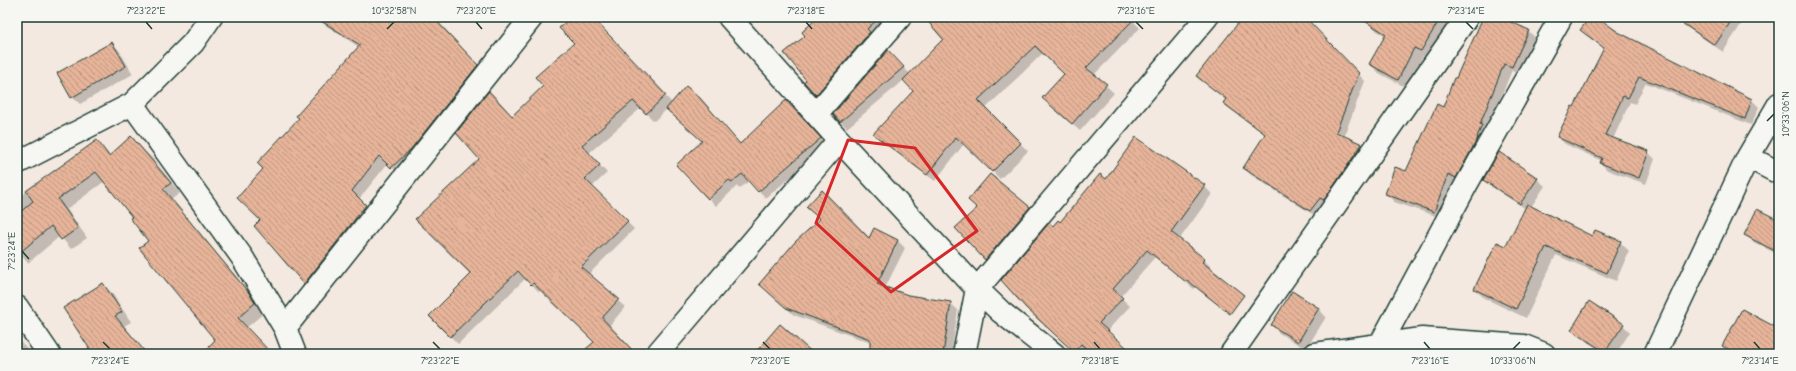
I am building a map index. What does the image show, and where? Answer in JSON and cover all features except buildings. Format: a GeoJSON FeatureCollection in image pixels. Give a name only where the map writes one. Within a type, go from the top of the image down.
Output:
{"type":"FeatureCollection","features":[{"type":"Feature","properties":{"kind":"street"},"geometry":{"type":"LineString","coordinates":[[17,163],[132,104],[193,43],[211,17]]}},
{"type":"Feature","properties":{"kind":"street"},"geometry":{"type":"LineString","coordinates":[[284,328],[532,17]]}},
{"type":"Feature","properties":{"kind":"street"},"geometry":{"type":"LineString","coordinates":[[729,17],[839,140],[977,289],[1001,312],[1054,354]]}},
{"type":"Feature","properties":{"kind":"street"},"geometry":{"type":"LineString","coordinates":[[816,114],[900,17]]}},
{"type":"Feature","properties":{"kind":"street"},"geometry":{"type":"LineString","coordinates":[[964,354],[977,289],[1207,17]]}},
{"type":"Feature","properties":{"kind":"street"},"geometry":{"type":"LineString","coordinates":[[1231,354],[1467,17]]}},
{"type":"Feature","properties":{"kind":"street"},"geometry":{"type":"LineString","coordinates":[[1380,345],[1466,185],[1561,17]]}},
{"type":"Feature","properties":{"kind":"street"},"geometry":{"type":"LineString","coordinates":[[132,104],[242,257],[284,328],[295,354]]}},
{"type":"Feature","properties":{"kind":"street"},"geometry":{"type":"LineString","coordinates":[[1655,354],[1748,157],[1779,104]]}},
{"type":"Feature","properties":{"kind":"street"},"geometry":{"type":"LineString","coordinates":[[657,354],[839,140]]}},
{"type":"Feature","properties":{"kind":"street"},"geometry":{"type":"LineString","coordinates":[[1748,157],[1779,173]]}},
{"type":"Feature","properties":{"kind":"street"},"geometry":{"type":"LineString","coordinates":[[17,307],[50,354]]}},
{"type":"Feature","properties":{"kind":"street"},"geometry":{"type":"LineString","coordinates":[[1315,354],[1422,339],[1524,346],[1544,354]]}},
{"type":"Feature","properties":{"kind":"highlighted area"},"geometry":{"type":"Polygon","coordinates":[[[848,140],[915,148],[977,231],[891,292],[816,223],[848,140]]]}}]}
